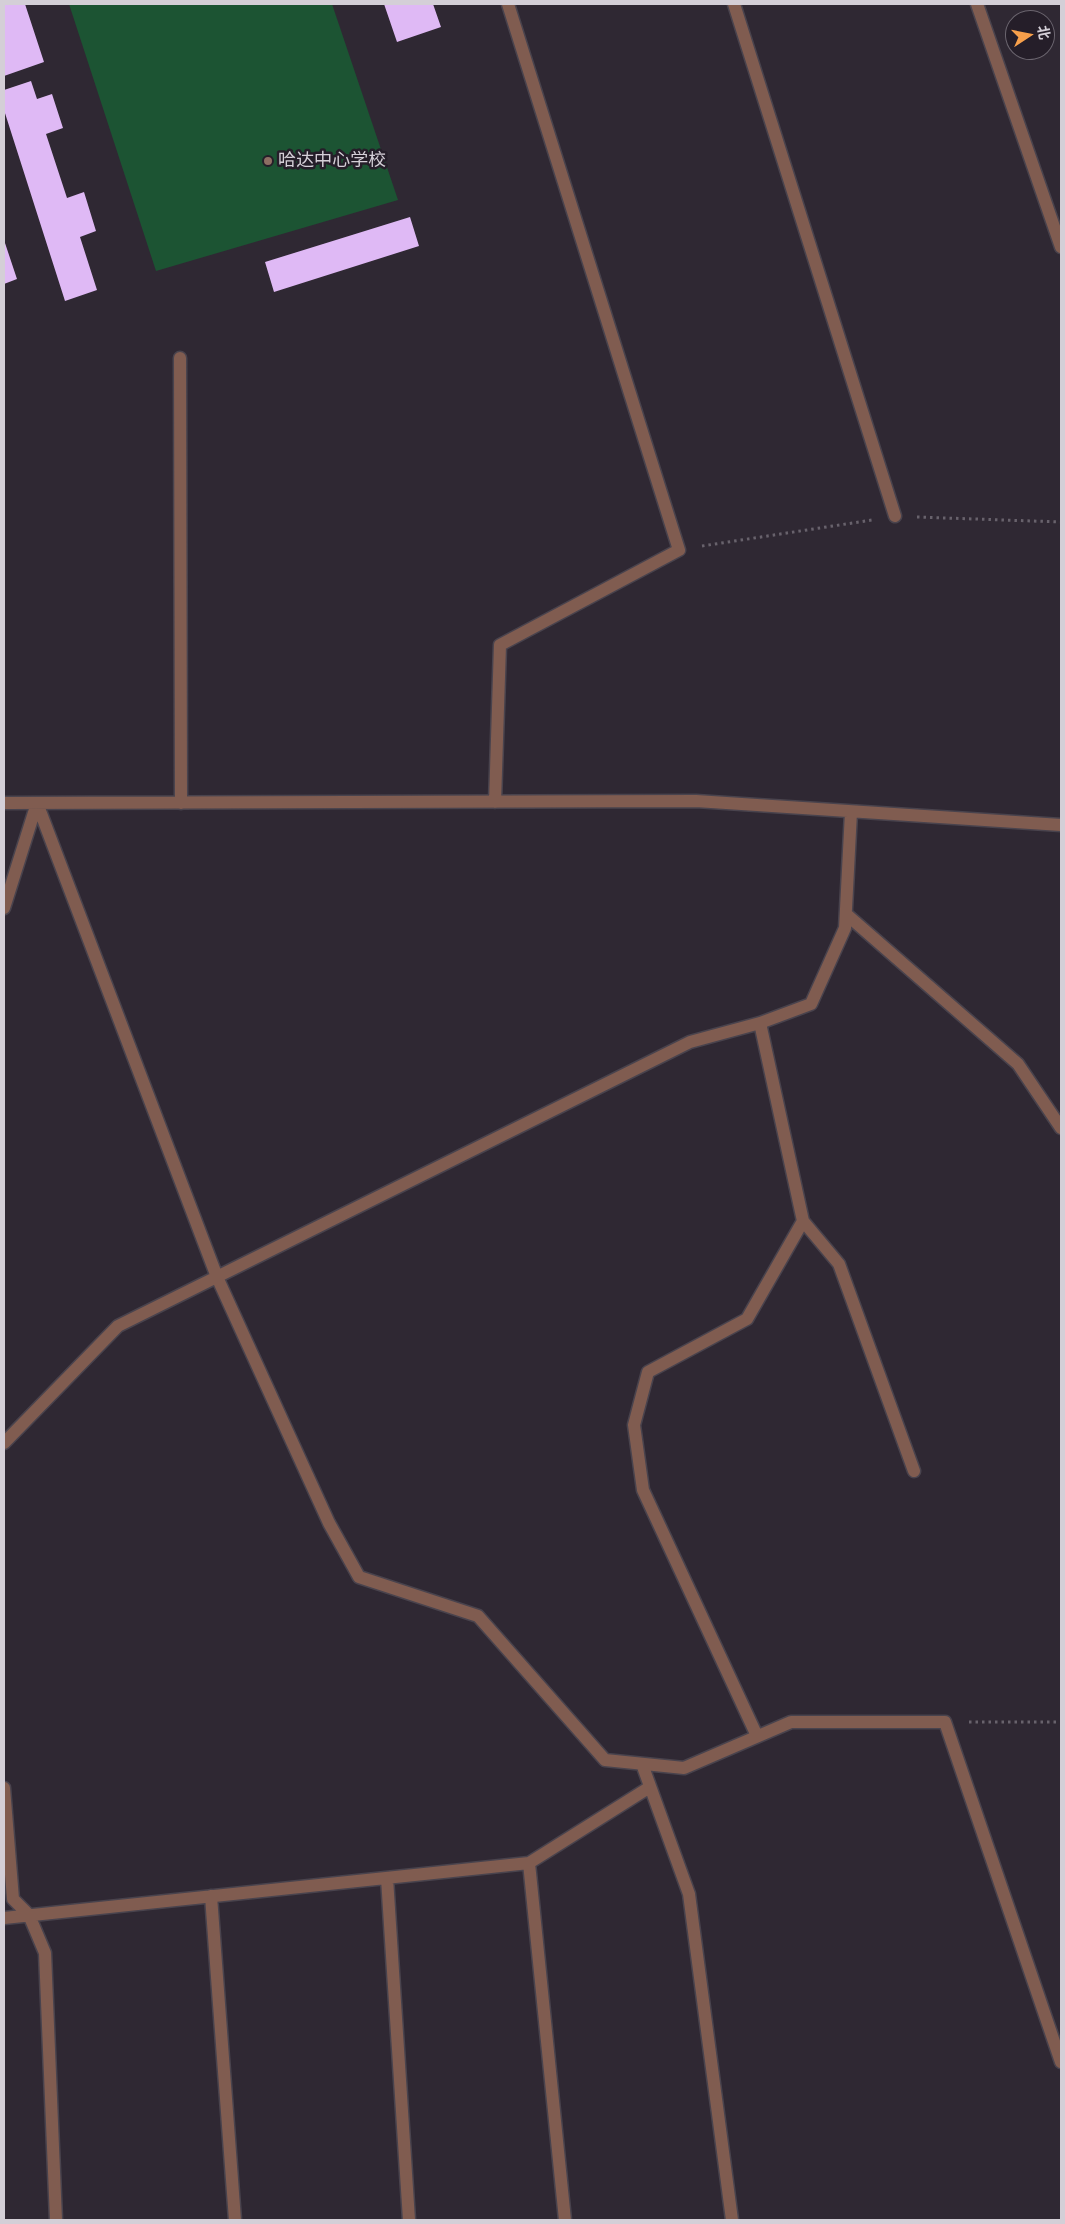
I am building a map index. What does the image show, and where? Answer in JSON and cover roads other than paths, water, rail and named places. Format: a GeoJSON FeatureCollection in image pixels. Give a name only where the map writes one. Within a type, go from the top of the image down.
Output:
{"type":"FeatureCollection","features":[{"type":"Feature","properties":{"kind":"street"},"geometry":{"type":"LineString","coordinates":[[495,802],[500,645],[680,550],[508,4]]}},
{"type":"Feature","properties":{"kind":"street"},"geometry":{"type":"LineString","coordinates":[[734,4],[895,516]]}},
{"type":"Feature","properties":{"kind":"street"},"geometry":{"type":"LineString","coordinates":[[977,4],[1061,247]]}},
{"type":"Feature","properties":{"kind":"street"},"geometry":{"type":"LineString","coordinates":[[180,358],[181,803]]}},
{"type":"Feature","properties":{"kind":"street"},"geometry":{"type":"LineString","coordinates":[[4,804],[696,802],[1061,825]]}},
{"type":"Feature","properties":{"kind":"street"},"geometry":{"type":"LineString","coordinates":[[4,908],[37,803]]}},
{"type":"Feature","properties":{"kind":"street"},"geometry":{"type":"LineString","coordinates":[[37,803],[217,1277],[329,1523],[359,1577],[478,1616],[605,1760],[684,1768],[791,1722],[945,1722],[1061,2062]]}},
{"type":"Feature","properties":{"kind":"street"},"geometry":{"type":"LineString","coordinates":[[4,1443],[118,1326],[690,1042],[760,1023],[811,1004],[845,928],[850,812]]}},
{"type":"Feature","properties":{"kind":"street"},"geometry":{"type":"LineString","coordinates":[[846,914],[1018,1064],[1061,1128]]}},
{"type":"Feature","properties":{"kind":"street"},"geometry":{"type":"LineString","coordinates":[[760,1023],[803,1221],[839,1264],[914,1471]]}},
{"type":"Feature","properties":{"kind":"street"},"geometry":{"type":"LineString","coordinates":[[757,1736],[643,1490],[634,1425],[648,1372],[747,1319],[803,1221]]}},
{"type":"Feature","properties":{"kind":"street"},"geometry":{"type":"LineString","coordinates":[[642,1764],[689,1894],[732,2220]]}},
{"type":"Feature","properties":{"kind":"street"},"geometry":{"type":"LineString","coordinates":[[4,1918],[528,1863],[650,1787]]}},
{"type":"Feature","properties":{"kind":"street"},"geometry":{"type":"LineString","coordinates":[[4,1788],[14,1899],[29,1915],[45,1953],[56,2220]]}},
{"type":"Feature","properties":{"kind":"street"},"geometry":{"type":"LineString","coordinates":[[528,1863],[565,2220]]}},
{"type":"Feature","properties":{"kind":"street"},"geometry":{"type":"LineString","coordinates":[[387,1878],[409,2220]]}},
{"type":"Feature","properties":{"kind":"street"},"geometry":{"type":"LineString","coordinates":[[211,1896],[235,2220]]}},
{"type":"Feature","properties":{"kind":"place","name":"哈达中心学校"},"geometry":{"type":"Point","coordinates":[268,161]}}]}
